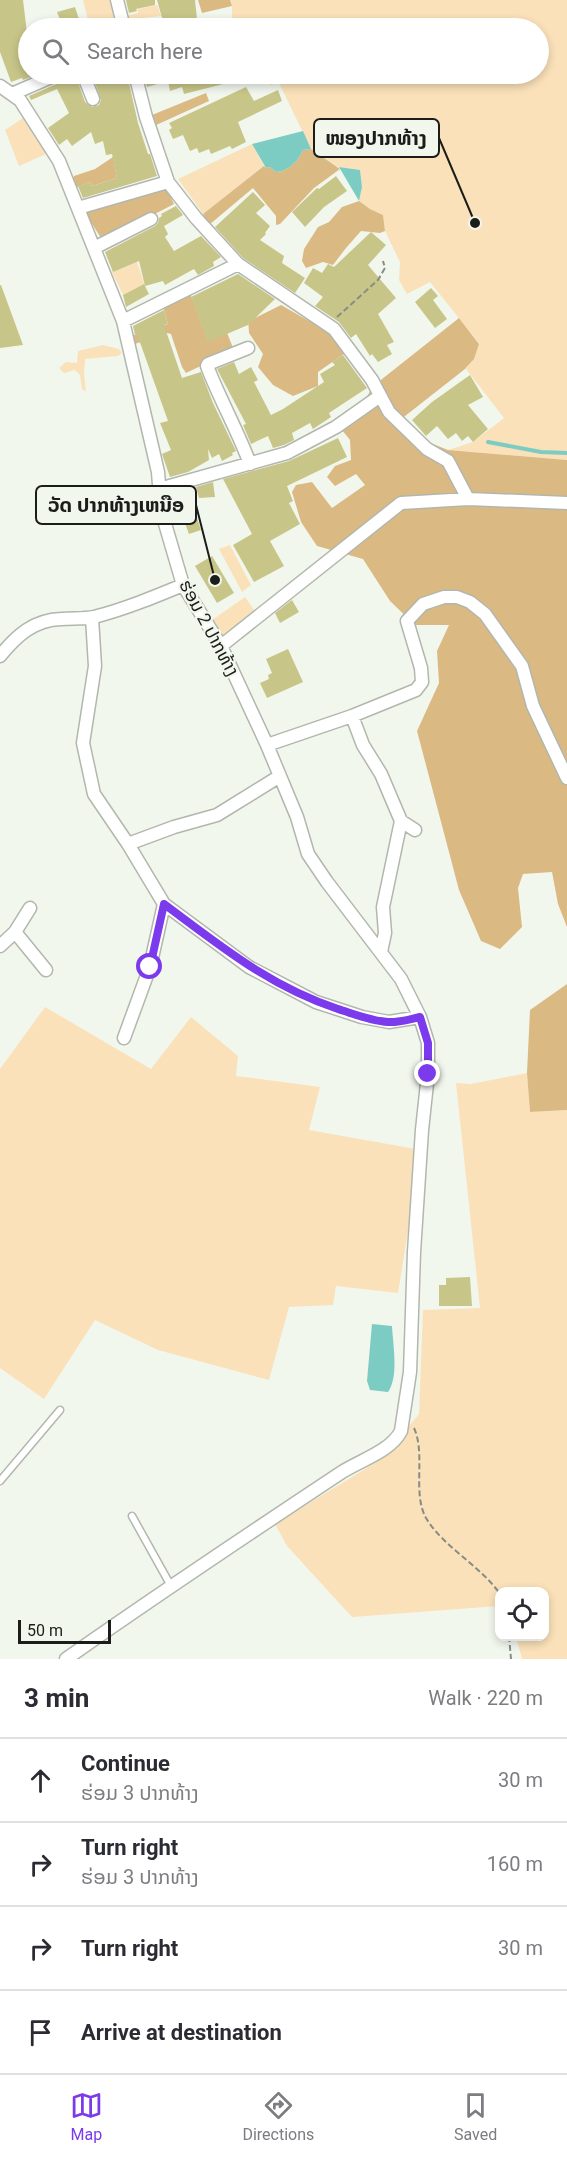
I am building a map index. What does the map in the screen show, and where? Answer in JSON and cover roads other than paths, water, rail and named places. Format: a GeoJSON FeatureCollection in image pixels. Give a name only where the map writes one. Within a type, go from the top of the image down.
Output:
{"type":"FeatureCollection","features":[{"type":"Feature","properties":{"kind":"street"},"geometry":{"type":"LineString","coordinates":[[117,0],[122,18]]}},
{"type":"Feature","properties":{"kind":"street"},"geometry":{"type":"LineString","coordinates":[[12,94],[35,84]]}},
{"type":"Feature","properties":{"kind":"street"},"geometry":{"type":"LineString","coordinates":[[87,84],[93,99]]}},
{"type":"Feature","properties":{"kind":"street"},"geometry":{"type":"LineString","coordinates":[[138,84],[168,182],[196,218],[238,264],[334,329],[372,380],[389,412],[427,449],[448,461],[468,499]]}},
{"type":"Feature","properties":{"kind":"street","name":"ຮ່ອມ 2 ປາກທ້າງ"},"geometry":{"type":"LineString","coordinates":[[0,86],[20,100],[59,161],[123,321],[158,472],[161,510],[183,585],[221,646],[280,776],[297,817],[308,854],[401,979],[420,1017],[428,1043],[428,1074],[414,1251],[410,1371],[401,1431],[398,1437],[391,1444],[347,1469],[171,1586],[66,1659]]}},
{"type":"Feature","properties":{"kind":"street"},"geometry":{"type":"LineString","coordinates":[[78,208],[168,182]]}},
{"type":"Feature","properties":{"kind":"street"},"geometry":{"type":"LineString","coordinates":[[94,248],[151,219]]}},
{"type":"Feature","properties":{"kind":"street"},"geometry":{"type":"LineString","coordinates":[[123,321],[238,264]]}},
{"type":"Feature","properties":{"kind":"street"},"geometry":{"type":"LineString","coordinates":[[248,348],[207,366],[250,464]]}},
{"type":"Feature","properties":{"kind":"street"},"geometry":{"type":"LineString","coordinates":[[159,489],[287,453],[336,428],[380,396]]}},
{"type":"Feature","properties":{"kind":"street"},"geometry":{"type":"LineString","coordinates":[[221,646],[401,503],[468,499],[567,503]]}},
{"type":"Feature","properties":{"kind":"street"},"geometry":{"type":"LineString","coordinates":[[0,656],[15,637],[37,622],[52,619],[92,618],[136,604],[183,585]]}},
{"type":"Feature","properties":{"kind":"street"},"geometry":{"type":"LineString","coordinates":[[267,745],[352,716],[416,690],[422,682],[421,668],[407,621],[423,603],[444,597],[457,597],[470,602],[485,614],[522,666],[533,706],[567,778]]}},
{"type":"Feature","properties":{"kind":"street"},"geometry":{"type":"LineString","coordinates":[[92,618],[95,666],[83,743],[94,794],[128,844],[164,904],[249,967],[316,1002],[362,1017],[389,1022],[420,1017]]}},
{"type":"Feature","properties":{"kind":"street"},"geometry":{"type":"LineString","coordinates":[[352,716],[363,745],[381,774],[401,821],[415,830]]}},
{"type":"Feature","properties":{"kind":"street"},"geometry":{"type":"LineString","coordinates":[[128,844],[174,827],[217,815],[280,776]]}},
{"type":"Feature","properties":{"kind":"street"},"geometry":{"type":"LineString","coordinates":[[381,952],[385,933],[383,907],[401,821]]}},
{"type":"Feature","properties":{"kind":"street"},"geometry":{"type":"LineString","coordinates":[[123,1038],[150,967],[164,904]]}},
{"type":"Feature","properties":{"kind":"street"},"geometry":{"type":"LineString","coordinates":[[0,946],[15,932],[30,908]]}},
{"type":"Feature","properties":{"kind":"street"},"geometry":{"type":"LineString","coordinates":[[15,932],[46,970]]}},
{"type":"Feature","properties":{"kind":"lane"},"geometry":{"type":"LineString","coordinates":[[0,1481],[60,1410]]}},
{"type":"Feature","properties":{"kind":"lane"},"geometry":{"type":"LineString","coordinates":[[132,1516],[171,1586]]}},
{"type":"Feature","properties":{"kind":"water"},"geometry":{"type":"Polygon","coordinates":[[[303,131],[311,149],[303,150],[292,165],[285,170],[276,172],[270,167],[266,168],[252,144],[303,131]]]}},
{"type":"Feature","properties":{"kind":"water"},"geometry":{"type":"Polygon","coordinates":[[[339,167],[360,170],[362,187],[359,201],[339,167]]]}},
{"type":"Feature","properties":{"kind":"water"},"geometry":{"type":"Polygon","coordinates":[[[372,1324],[392,1326],[394,1369],[388,1392],[370,1390],[367,1381],[372,1324]]]}},
{"type":"Feature","properties":{"kind":"waterway"},"geometry":{"type":"LineString","coordinates":[[488,442],[541,452],[567,453]]}},
{"type":"Feature","properties":{"kind":"place","name":"ໜອງປາກທ້າງ"},"geometry":{"type":"Point","coordinates":[475,223]}},
{"type":"Feature","properties":{"kind":"place","name":"ວັດ ປາກທ້າງເຫນືອ"},"geometry":{"type":"Point","coordinates":[215,580]}}]}
